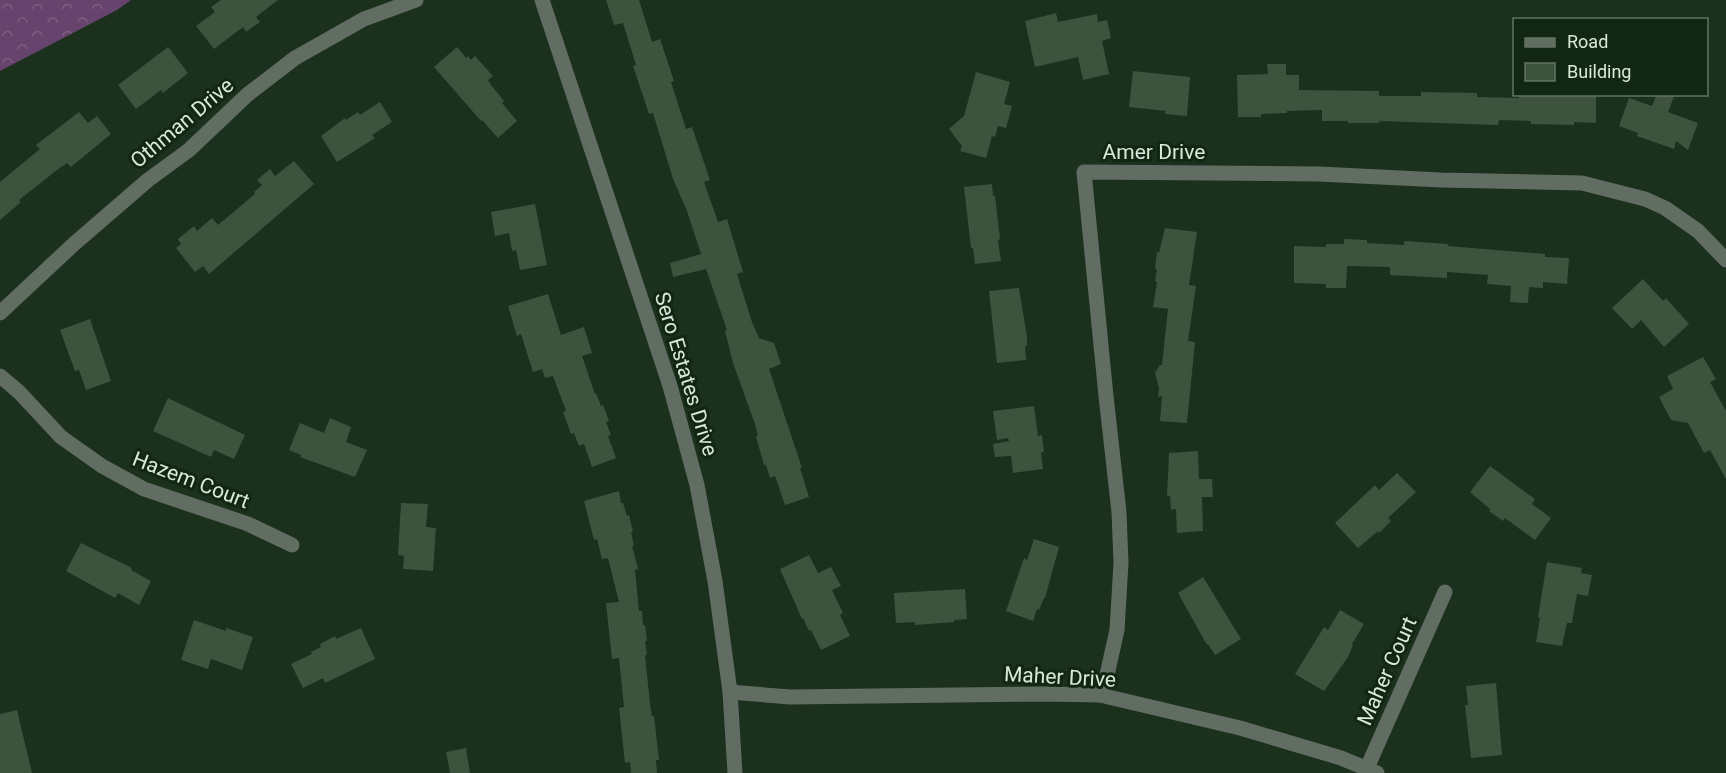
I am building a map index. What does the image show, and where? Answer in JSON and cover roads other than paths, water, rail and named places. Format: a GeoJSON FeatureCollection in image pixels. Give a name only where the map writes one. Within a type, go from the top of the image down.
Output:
{"type":"FeatureCollection","features":[{"type":"Feature","properties":{"kind":"street","name":"Othman Drive"},"geometry":{"type":"LineString","coordinates":[[0,314],[75,243],[148,180],[189,150],[247,95],[295,58],[364,20],[416,0]]}},
{"type":"Feature","properties":{"kind":"street","name":"Sero Estates Drive"},"geometry":{"type":"LineString","coordinates":[[542,0],[670,386],[697,485],[715,581],[730,692],[735,773]]}},
{"type":"Feature","properties":{"kind":"street","name":"Amer Drive"},"geometry":{"type":"LineString","coordinates":[[1100,695],[1106,684],[1117,630],[1121,563],[1119,512],[1084,172],[1319,174],[1451,181],[1582,183],[1645,199],[1665,208],[1698,231],[1726,260]]}},
{"type":"Feature","properties":{"kind":"street","name":"Hazem Court"},"geometry":{"type":"LineString","coordinates":[[0,376],[19,392],[61,437],[102,466],[144,489],[248,524],[292,545]]}},
{"type":"Feature","properties":{"kind":"street","name":"Maher Court"},"geometry":{"type":"LineString","coordinates":[[1372,770],[1445,591]]}},
{"type":"Feature","properties":{"kind":"street","name":"Maher Drive"},"geometry":{"type":"LineString","coordinates":[[730,692],[790,697],[1100,695],[1240,728],[1341,758],[1372,770]]}}]}
